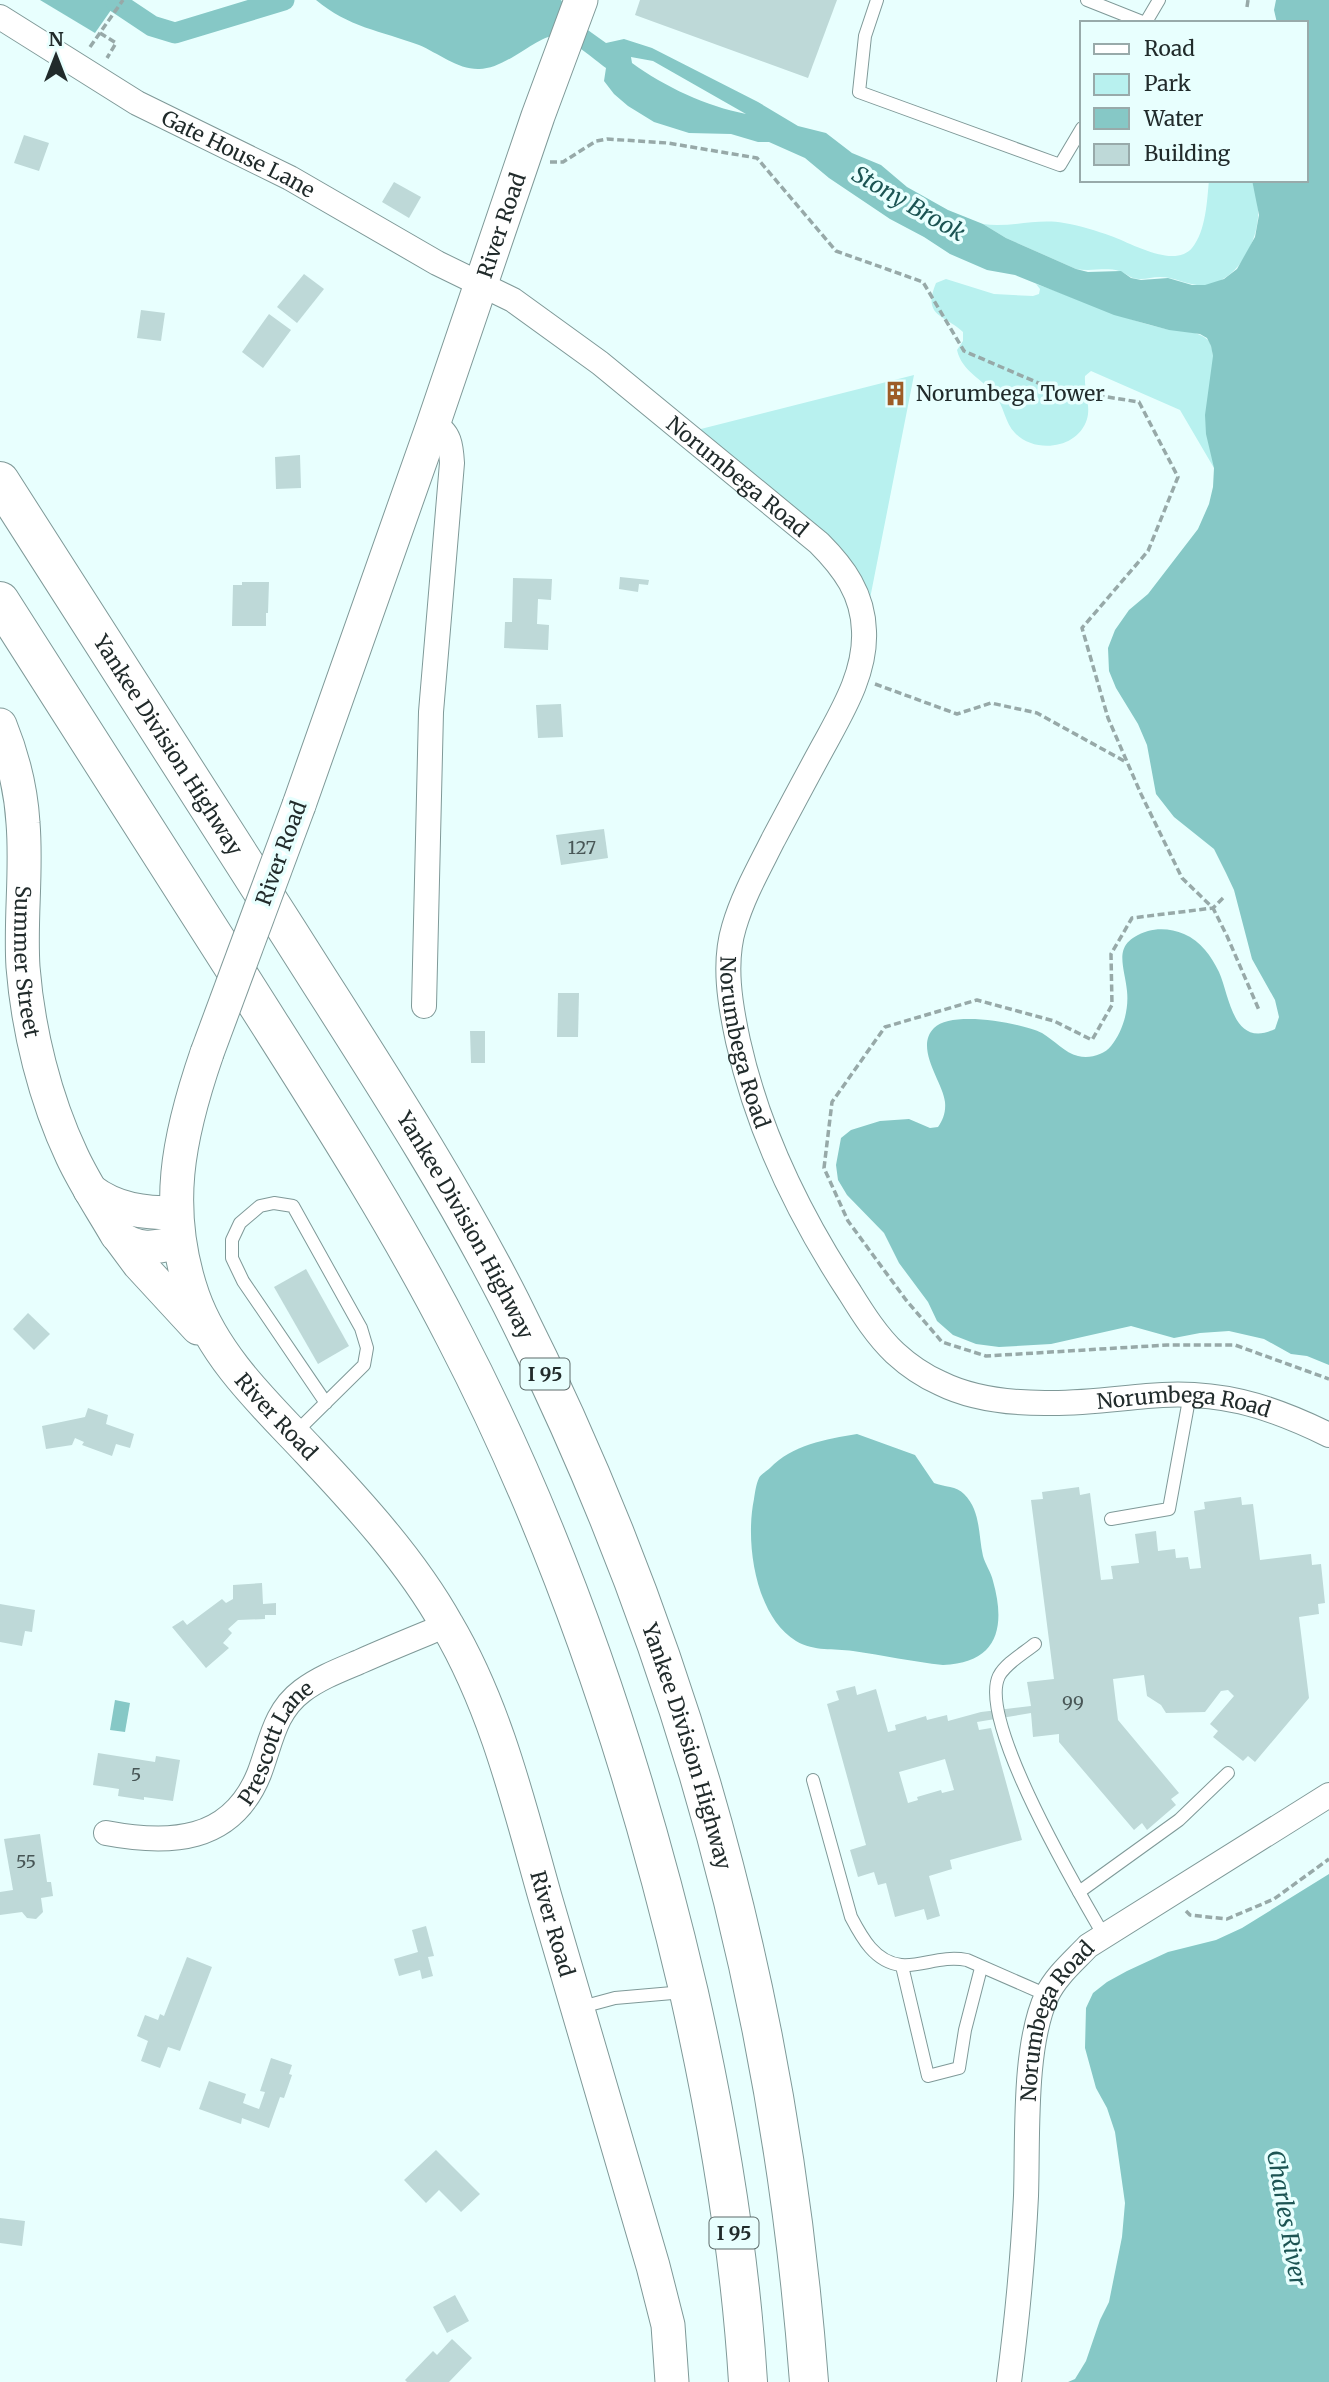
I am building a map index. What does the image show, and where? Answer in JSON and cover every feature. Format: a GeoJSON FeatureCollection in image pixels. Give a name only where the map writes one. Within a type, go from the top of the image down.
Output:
{"type":"FeatureCollection","features":[{"type":"Feature","properties":{"kind":"highway","name":"Yankee Division Highway"},"geometry":{"type":"LineString","coordinates":[[0,481],[440,1173],[511,1304],[590,1472],[632,1577],[681,1716],[715,1827],[742,1933],[772,2079],[790,2190],[808,2382]]}},
{"type":"Feature","properties":{"kind":"highway","name":"I 95"},"geometry":{"type":"LineString","coordinates":[[0,601],[362,1170],[478,1381],[547,1537],[607,1697],[657,1860],[709,2086],[731,2210],[748,2382]]}},
{"type":"Feature","properties":{"kind":"highway"},"geometry":{"type":"LineString","coordinates":[[709,2086],[707,2194],[720,2294],[727,2382]]}},
{"type":"Feature","properties":{"kind":"main road","name":"River Road"},"geometry":{"type":"LineString","coordinates":[[576,13],[299,805],[193,1093],[181,1139],[176,1181],[177,1228],[187,1278],[199,1312],[227,1360],[346,1492],[402,1559],[447,1625],[473,1674],[508,1768],[665,2310],[670,2339],[672,2382]]}},
{"type":"Feature","properties":{"kind":"main road","name":"Summer Street"},"geometry":{"type":"LineString","coordinates":[[0,725],[17,778],[23,824],[23,957],[34,1038],[57,1118],[71,1155],[117,1235],[139,1264],[227,1360]]}},
{"type":"Feature","properties":{"kind":"main road"},"geometry":{"type":"LineString","coordinates":[[90,1190],[101,1198],[177,1228]]}},
{"type":"Feature","properties":{"kind":"main road"},"geometry":{"type":"LineString","coordinates":[[117,1235],[143,1248],[177,1228]]}},
{"type":"Feature","properties":{"kind":"street","name":"Gate House Lane"},"geometry":{"type":"LineString","coordinates":[[0,17],[137,103],[290,178],[437,263],[481,284]]}},
{"type":"Feature","properties":{"kind":"street","name":"Norumbega Road"},"geometry":{"type":"LineString","coordinates":[[481,284],[513,300],[578,346],[819,543],[851,581],[860,604],[864,652],[857,677],[833,729],[746,895],[733,929],[729,958],[732,1012],[748,1078],[777,1158],[819,1244],[877,1332],[894,1352],[938,1383],[966,1393],[1045,1404],[1076,1404],[1190,1394],[1237,1399],[1263,1406],[1329,1435]]}},
{"type":"Feature","properties":{"kind":"street"},"geometry":{"type":"LineString","coordinates":[[424,1006],[431,703],[452,463],[450,444],[445,432],[433,425]]}},
{"type":"Feature","properties":{"kind":"street","name":"Prescott Lane"},"geometry":{"type":"LineString","coordinates":[[106,1833],[156,1840],[194,1836],[221,1823],[242,1803],[258,1775],[268,1739],[284,1708],[302,1691],[328,1675],[447,1625]]}},
{"type":"Feature","properties":{"kind":"street","name":"Norumbega Road"},"geometry":{"type":"LineString","coordinates":[[1009,2382],[1021,2277],[1032,2057],[1047,1995],[1056,1980],[1088,1946],[1329,1795]]}},
{"type":"Feature","properties":{"kind":"lane"},"geometry":{"type":"LineString","coordinates":[[877,0],[865,36],[859,92],[1060,165],[1080,131]]}},
{"type":"Feature","properties":{"kind":"lane"},"geometry":{"type":"LineString","coordinates":[[1087,0],[1143,21]]}},
{"type":"Feature","properties":{"kind":"lane"},"geometry":{"type":"LineString","coordinates":[[1147,21],[1159,0]]}},
{"type":"Feature","properties":{"kind":"lane"},"geometry":{"type":"LineString","coordinates":[[294,1434],[326,1403],[364,1365],[367,1348],[361,1328],[293,1206],[274,1203],[260,1206],[240,1223],[232,1240],[232,1258],[243,1281],[326,1403]]}},
{"type":"Feature","properties":{"kind":"lane"},"geometry":{"type":"LineString","coordinates":[[1111,1519],[1169,1509],[1190,1394]]}},
{"type":"Feature","properties":{"kind":"lane"},"geometry":{"type":"LineString","coordinates":[[1035,1644],[999,1676],[995,1698],[998,1719],[1031,1798],[1104,1936]]}},
{"type":"Feature","properties":{"kind":"lane"},"geometry":{"type":"LineString","coordinates":[[1079,1892],[1179,1820],[1228,1773]]}},
{"type":"Feature","properties":{"kind":"lane"},"geometry":{"type":"LineString","coordinates":[[813,1780],[851,1917],[861,1937],[873,1951],[888,1961],[902,1965],[953,1957],[967,1960],[1047,1995]]}},
{"type":"Feature","properties":{"kind":"lane"},"geometry":{"type":"LineString","coordinates":[[902,1965],[928,2076],[959,2068],[965,2030],[981,1968]]}},
{"type":"Feature","properties":{"kind":"lane"},"geometry":{"type":"LineString","coordinates":[[578,2008],[615,1998],[688,1992]]}},
{"type":"Feature","properties":{"kind":"path"},"geometry":{"type":"LineString","coordinates":[[90,47],[123,0]]}},
{"type":"Feature","properties":{"kind":"path"},"geometry":{"type":"LineString","coordinates":[[1247,7],[1248,0]]}},
{"type":"Feature","properties":{"kind":"path"},"geometry":{"type":"LineString","coordinates":[[100,33],[113,41]]}},
{"type":"Feature","properties":{"kind":"path"},"geometry":{"type":"LineString","coordinates":[[540,160],[563,162],[596,141],[607,139],[668,143],[757,158],[836,251],[923,282],[964,351],[1050,388],[1139,402],[1178,477],[1148,551],[1082,628],[1108,718],[1128,763],[1182,878],[1213,908],[1259,1010]]}},
{"type":"Feature","properties":{"kind":"path"},"geometry":{"type":"LineString","coordinates":[[857,677],[957,714],[991,703],[1037,713],[1128,763]]}},
{"type":"Feature","properties":{"kind":"path"},"geometry":{"type":"LineString","coordinates":[[1223,898],[1213,908],[1132,918],[1111,954],[1112,1005],[1093,1040],[1054,1021],[976,1000],[885,1027],[832,1102],[824,1168],[848,1221],[906,1300],[942,1342],[986,1356],[1167,1345],[1235,1345],[1329,1379]]}},
{"type":"Feature","properties":{"kind":"path"},"geometry":{"type":"LineString","coordinates":[[1170,1895],[1190,1915],[1227,1919],[1274,1899],[1329,1860]]}},
{"type":"Feature","properties":{"kind":"green space"},"geometry":{"type":"Polygon","coordinates":[[[1209,182],[1252,182],[1258,212],[1249,250],[1236,269],[1218,282],[1207,285],[1195,285],[1166,277],[1137,279],[1114,270],[1076,269],[1006,238],[983,224],[1070,224],[1106,234],[1152,253],[1175,256],[1192,248],[1205,216],[1209,182]]]}},
{"type":"Feature","properties":{"kind":"green space"},"geometry":{"type":"Polygon","coordinates":[[[946,279],[994,294],[1033,296],[1039,294],[1040,289],[1036,284],[1132,320],[1195,333],[1206,339],[1211,345],[1213,356],[1214,468],[1180,410],[1091,371],[1085,376],[1087,419],[1075,437],[1066,442],[1044,446],[1023,440],[1012,429],[995,395],[963,364],[957,350],[963,341],[963,332],[933,309],[932,294],[936,283],[946,279]]]}},
{"type":"Feature","properties":{"kind":"green space"},"geometry":{"type":"Polygon","coordinates":[[[914,375],[864,629],[851,581],[685,433],[914,375]]]}},
{"type":"Feature","properties":{"kind":"water"},"geometry":{"type":"Polygon","coordinates":[[[40,0],[118,0],[95,33],[40,0]]]}},
{"type":"Feature","properties":{"kind":"water","name":"Stony Brook"},"geometry":{"type":"Polygon","coordinates":[[[316,0],[561,0],[571,18],[606,43],[624,39],[652,48],[758,102],[798,126],[826,133],[852,153],[881,165],[907,187],[948,210],[1076,269],[1088,272],[1121,271],[1131,278],[1141,280],[1168,278],[1192,285],[1205,285],[1224,279],[1237,269],[1255,237],[1259,215],[1252,182],[1308,182],[1308,21],[1277,21],[1274,10],[1276,0],[1329,0],[1329,1365],[1307,1356],[1291,1354],[1264,1339],[1229,1331],[1174,1338],[1131,1326],[1051,1344],[999,1347],[976,1344],[953,1335],[937,1321],[928,1302],[899,1263],[884,1233],[847,1195],[838,1180],[836,1165],[841,1138],[851,1130],[880,1121],[909,1119],[930,1128],[938,1127],[944,1116],[945,1102],[931,1065],[927,1045],[934,1028],[943,1023],[971,1019],[1019,1025],[1042,1033],[1069,1052],[1082,1057],[1096,1056],[1108,1049],[1119,1034],[1126,1013],[1127,991],[1122,955],[1124,948],[1136,936],[1148,931],[1171,930],[1196,941],[1216,966],[1230,1006],[1242,1026],[1250,1032],[1261,1033],[1275,1029],[1279,1017],[1275,1000],[1252,959],[1234,890],[1214,849],[1174,817],[1156,794],[1147,745],[1109,671],[1108,648],[1115,630],[1129,610],[1148,594],[1198,529],[1209,504],[1214,468],[1206,434],[1205,415],[1213,356],[1207,338],[1200,334],[1169,330],[1114,315],[1015,275],[987,270],[950,254],[890,219],[829,178],[805,158],[769,142],[758,142],[731,134],[689,133],[654,122],[614,94],[604,81],[606,68],[562,38],[556,36],[540,40],[499,64],[478,69],[455,64],[419,45],[340,16],[316,0]],[[631,57],[632,63],[672,88],[701,101],[746,114],[653,61],[631,57]]]}},
{"type":"Feature","properties":{"kind":"water"},"geometry":{"type":"Polygon","coordinates":[[[857,1434],[915,1455],[934,1483],[961,1491],[973,1508],[983,1556],[993,1581],[998,1613],[994,1640],[976,1658],[943,1665],[810,1647],[796,1641],[782,1629],[771,1614],[756,1577],[751,1536],[759,1478],[779,1460],[799,1448],[857,1434]]]}},
{"type":"Feature","properties":{"kind":"water"},"geometry":{"type":"Polygon","coordinates":[[[115,1700],[130,1703],[125,1732],[110,1730],[115,1700]]]}},
{"type":"Feature","properties":{"kind":"water","name":"Charles River"},"geometry":{"type":"Polygon","coordinates":[[[1329,1874],[1329,2382],[1068,2382],[1075,2379],[1086,2361],[1109,2302],[1122,2237],[1125,2203],[1115,2132],[1107,2108],[1096,2088],[1085,2048],[1086,2008],[1093,1993],[1127,1971],[1168,1952],[1216,1940],[1242,1928],[1329,1874]]]}},
{"type":"Feature","properties":{"kind":"building"},"geometry":{"type":"Polygon","coordinates":[[[640,0],[837,0],[808,78],[635,15],[640,0]]]}},
{"type":"Feature","properties":{"kind":"building"},"geometry":{"type":"Polygon","coordinates":[[[24,135],[49,143],[39,171],[14,163],[24,135]]]}},
{"type":"Feature","properties":{"kind":"building"},"geometry":{"type":"Polygon","coordinates":[[[394,182],[421,197],[409,218],[382,202],[394,182]]]}},
{"type":"Feature","properties":{"kind":"building"},"geometry":{"type":"Polygon","coordinates":[[[304,274],[324,289],[297,323],[277,307],[304,274]]]}},
{"type":"Feature","properties":{"kind":"building"},"geometry":{"type":"Polygon","coordinates":[[[141,310],[165,313],[161,341],[137,338],[141,310]]]}},
{"type":"Feature","properties":{"kind":"building"},"geometry":{"type":"Polygon","coordinates":[[[269,314],[291,330],[263,368],[242,352],[269,314]]]}},
{"type":"Feature","properties":{"kind":"building","name":"Norumbega Tower"},"geometry":{"type":"Polygon","coordinates":[[[896,386],[901,388],[901,398],[896,400],[891,398],[889,393],[891,388],[896,386]]]}},
{"type":"Feature","properties":{"kind":"building"},"geometry":{"type":"Polygon","coordinates":[[[300,455],[301,488],[276,489],[275,457],[300,455]]]}},
{"type":"Feature","properties":{"kind":"building"},"geometry":{"type":"Polygon","coordinates":[[[620,577],[649,580],[648,585],[639,584],[638,592],[619,589],[620,577]]]}},
{"type":"Feature","properties":{"kind":"building"},"geometry":{"type":"Polygon","coordinates":[[[513,578],[552,579],[551,600],[538,599],[537,624],[549,625],[548,650],[504,648],[505,622],[512,622],[513,578]]]}},
{"type":"Feature","properties":{"kind":"building"},"geometry":{"type":"Polygon","coordinates":[[[242,582],[269,582],[266,626],[232,626],[233,585],[242,585],[242,582]]]}},
{"type":"Feature","properties":{"kind":"building"},"geometry":{"type":"Polygon","coordinates":[[[561,704],[563,737],[538,738],[536,705],[561,704]]]}},
{"type":"Feature","properties":{"kind":"building"},"geometry":{"type":"Polygon","coordinates":[[[604,829],[608,858],[561,865],[556,835],[604,829]]]}},
{"type":"Feature","properties":{"kind":"building"},"geometry":{"type":"Polygon","coordinates":[[[558,993],[579,993],[578,1037],[557,1037],[558,993]]]}},
{"type":"Feature","properties":{"kind":"building"},"geometry":{"type":"Polygon","coordinates":[[[470,1031],[485,1031],[485,1063],[471,1063],[470,1031]]]}},
{"type":"Feature","properties":{"kind":"building"},"geometry":{"type":"Polygon","coordinates":[[[306,1269],[349,1346],[318,1364],[274,1287],[306,1269]]]}},
{"type":"Feature","properties":{"kind":"building"},"geometry":{"type":"Polygon","coordinates":[[[28,1313],[50,1334],[34,1350],[13,1329],[28,1313]]]}},
{"type":"Feature","properties":{"kind":"building"},"geometry":{"type":"Polygon","coordinates":[[[88,1408],[108,1415],[106,1424],[134,1434],[130,1448],[116,1444],[112,1456],[82,1445],[84,1442],[75,1438],[72,1445],[46,1449],[42,1426],[85,1417],[88,1408]]]}},
{"type":"Feature","properties":{"kind":"building"},"geometry":{"type":"Polygon","coordinates":[[[1079,1487],[1080,1495],[1090,1493],[1101,1580],[1113,1579],[1111,1566],[1139,1563],[1135,1534],[1156,1531],[1158,1551],[1175,1549],[1176,1558],[1188,1557],[1190,1569],[1201,1568],[1194,1511],[1205,1509],[1204,1502],[1241,1497],[1242,1505],[1253,1504],[1260,1560],[1311,1554],[1312,1565],[1321,1564],[1325,1603],[1318,1604],[1319,1614],[1299,1617],[1309,1698],[1255,1762],[1248,1756],[1243,1761],[1213,1737],[1218,1731],[1210,1724],[1234,1696],[1228,1690],[1221,1691],[1205,1712],[1166,1713],[1161,1705],[1147,1696],[1144,1675],[1113,1679],[1118,1720],[1179,1793],[1171,1799],[1176,1805],[1147,1830],[1142,1823],[1134,1830],[1059,1742],[1059,1734],[1033,1737],[1031,1713],[977,1722],[979,1730],[991,1728],[1022,1840],[950,1860],[952,1869],[929,1876],[940,1916],[927,1920],[924,1909],[895,1917],[886,1883],[878,1885],[874,1872],[858,1877],[850,1850],[866,1845],[827,1704],[839,1700],[836,1691],[855,1686],[857,1695],[876,1689],[888,1732],[896,1730],[895,1725],[926,1716],[927,1720],[947,1715],[948,1721],[981,1712],[1031,1706],[1027,1682],[1054,1679],[1031,1500],[1043,1499],[1042,1492],[1079,1487]],[[945,1759],[899,1772],[908,1803],[918,1800],[917,1797],[941,1790],[942,1793],[954,1790],[945,1759]]]}},
{"type":"Feature","properties":{"kind":"building"},"geometry":{"type":"Polygon","coordinates":[[[262,1583],[263,1604],[276,1603],[276,1615],[265,1615],[265,1619],[238,1620],[228,1629],[232,1633],[223,1643],[229,1648],[206,1668],[172,1627],[183,1620],[187,1625],[222,1599],[226,1603],[233,1599],[233,1585],[262,1583]]]}},
{"type":"Feature","properties":{"kind":"building"},"geometry":{"type":"Polygon","coordinates":[[[0,1604],[35,1610],[32,1632],[25,1631],[22,1646],[0,1642],[0,1604]]]}},
{"type":"Feature","properties":{"kind":"building"},"geometry":{"type":"Polygon","coordinates":[[[98,1753],[155,1762],[156,1756],[180,1760],[173,1801],[118,1796],[119,1789],[93,1785],[98,1753]]]}},
{"type":"Feature","properties":{"kind":"building"},"geometry":{"type":"Polygon","coordinates":[[[40,1834],[47,1882],[51,1882],[53,1896],[41,1898],[43,1912],[36,1919],[27,1918],[22,1912],[0,1915],[0,1892],[13,1890],[4,1839],[40,1834]]]}},
{"type":"Feature","properties":{"kind":"building"},"geometry":{"type":"Polygon","coordinates":[[[426,1926],[434,1956],[428,1957],[433,1976],[422,1979],[420,1970],[399,1976],[394,1959],[418,1952],[412,1930],[426,1926]]]}},
{"type":"Feature","properties":{"kind":"building"},"geometry":{"type":"Polygon","coordinates":[[[187,1957],[212,1967],[180,2051],[168,2047],[160,2068],[141,2061],[148,2041],[137,2036],[145,2015],[158,2020],[160,2014],[164,2016],[187,1957]]]}},
{"type":"Feature","properties":{"kind":"building"},"geometry":{"type":"Polygon","coordinates":[[[271,2058],[292,2065],[289,2074],[292,2075],[284,2098],[280,2097],[269,2128],[242,2118],[241,2124],[199,2109],[209,2081],[246,2094],[243,2103],[259,2109],[265,2092],[260,2091],[271,2058]]]}},
{"type":"Feature","properties":{"kind":"building"},"geometry":{"type":"Polygon","coordinates":[[[436,2150],[480,2194],[461,2212],[439,2190],[426,2203],[404,2180],[436,2150]]]}},
{"type":"Feature","properties":{"kind":"building"},"geometry":{"type":"Polygon","coordinates":[[[0,2218],[25,2221],[22,2246],[0,2243],[0,2218]]]}},
{"type":"Feature","properties":{"kind":"building"},"geometry":{"type":"Polygon","coordinates":[[[455,2295],[469,2321],[447,2333],[433,2307],[455,2295]]]}},
{"type":"Feature","properties":{"kind":"building"},"geometry":{"type":"Polygon","coordinates":[[[452,2339],[472,2358],[449,2382],[405,2380],[433,2351],[437,2355],[452,2339]]]}},
{"type":"Feature","properties":{"kind":"waterway"},"geometry":{"type":"LineString","coordinates":[[116,2],[152,26],[175,33],[284,0]]}},
{"type":"Feature","properties":{"kind":"place","name":"Norumbega Tower"},"geometry":{"type":"Point","coordinates":[896,393]}}]}
